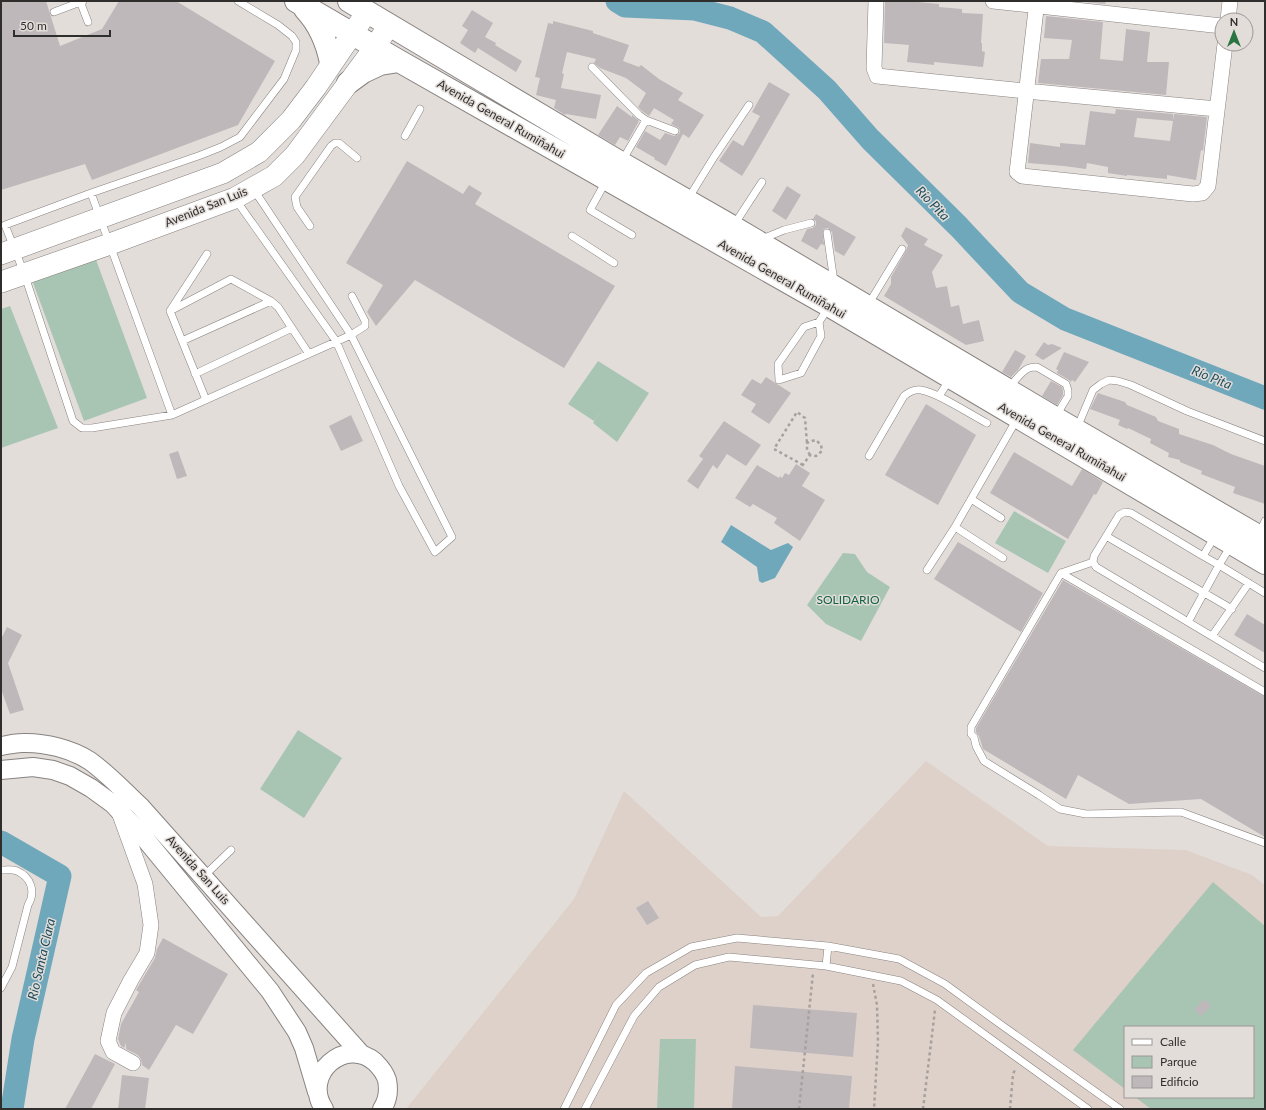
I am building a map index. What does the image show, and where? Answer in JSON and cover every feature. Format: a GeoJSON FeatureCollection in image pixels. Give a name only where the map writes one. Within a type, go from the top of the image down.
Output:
{"type":"FeatureCollection","features":[{"type":"Feature","properties":{"kind":"highway","name":"Avenida General Rumiñahui"},"geometry":{"type":"LineString","coordinates":[[298,2],[399,61],[614,171],[687,201],[757,242],[828,305],[867,307],[1076,430],[1263,532]]}},
{"type":"Feature","properties":{"kind":"highway"},"geometry":{"type":"LineString","coordinates":[[298,2],[312,16],[321,30],[328,46],[331,63]]}},
{"type":"Feature","properties":{"kind":"highway","name":"Avenida General Rumiñahui"},"geometry":{"type":"LineString","coordinates":[[358,6],[614,171],[828,305],[1265,563]]}},
{"type":"Feature","properties":{"kind":"highway"},"geometry":{"type":"LineString","coordinates":[[348,83],[363,72],[380,64],[399,61]]}},
{"type":"Feature","properties":{"kind":"main road","name":"Avenida San Luis"},"geometry":{"type":"LineString","coordinates":[[8,251],[223,173],[260,152],[291,120],[316,87],[352,33],[358,6]]}},
{"type":"Feature","properties":{"kind":"main road","name":"Avenida San Luis"},"geometry":{"type":"LineString","coordinates":[[1,282],[235,198],[274,176],[295,156],[375,47],[389,25]]}},
{"type":"Feature","properties":{"kind":"main road"},"geometry":{"type":"LineString","coordinates":[[223,173],[235,198]]}},
{"type":"Feature","properties":{"kind":"street"},"geometry":{"type":"LineString","coordinates":[[876,1],[874,68],[877,76],[1217,109]]}},
{"type":"Feature","properties":{"kind":"street"},"geometry":{"type":"LineString","coordinates":[[993,1],[1036,3],[1214,25]]}},
{"type":"Feature","properties":{"kind":"street"},"geometry":{"type":"LineString","coordinates":[[1229,12],[1230,1]]}},
{"type":"Feature","properties":{"kind":"street"},"geometry":{"type":"LineString","coordinates":[[1036,3],[1017,172],[1022,176],[1193,194],[1202,192],[1208,186],[1224,52]]}},
{"type":"Feature","properties":{"kind":"street","name":"Avenida San Luis"},"geometry":{"type":"LineString","coordinates":[[1,746],[22,743],[39,743],[66,750],[89,761],[140,806],[362,1055],[372,1059],[380,1067],[386,1076],[388,1086],[387,1098],[382,1109]]}},
{"type":"Feature","properties":{"kind":"street","name":"Avenida San Luis"},"geometry":{"type":"LineString","coordinates":[[1,770],[33,767],[53,770],[70,776],[113,804],[142,835],[270,990],[294,1027],[304,1048],[320,1103]]}},
{"type":"Feature","properties":{"kind":"street"},"geometry":{"type":"LineString","coordinates":[[118,810],[145,884],[151,925],[147,953],[114,1013],[108,1040],[113,1052],[133,1062]]}},
{"type":"Feature","properties":{"kind":"street"},"geometry":{"type":"LineString","coordinates":[[320,1103],[318,1081],[322,1070],[339,1056],[350,1054],[362,1055]]}},
{"type":"Feature","properties":{"kind":"lane"},"geometry":{"type":"LineString","coordinates":[[54,12],[81,1],[88,22]]}},
{"type":"Feature","properties":{"kind":"lane"},"geometry":{"type":"LineString","coordinates":[[238,1],[278,25],[292,36],[296,42],[296,50],[284,79],[240,138],[201,155],[91,192],[3,225],[8,251],[24,274],[74,421],[82,428],[92,428],[172,415],[336,342],[365,326],[365,321],[352,296]]}},
{"type":"Feature","properties":{"kind":"lane"},"geometry":{"type":"LineString","coordinates":[[592,67],[639,115],[646,120],[675,131]]}},
{"type":"Feature","properties":{"kind":"lane"},"geometry":{"type":"LineString","coordinates":[[687,201],[714,156],[749,105]]}},
{"type":"Feature","properties":{"kind":"lane"},"geometry":{"type":"LineString","coordinates":[[405,136],[420,109]]}},
{"type":"Feature","properties":{"kind":"lane"},"geometry":{"type":"LineString","coordinates":[[632,235],[590,210],[646,120]]}},
{"type":"Feature","properties":{"kind":"lane"},"geometry":{"type":"LineString","coordinates":[[310,226],[297,207],[295,197],[331,146],[335,143],[339,143],[357,158]]}},
{"type":"Feature","properties":{"kind":"lane"},"geometry":{"type":"LineString","coordinates":[[733,227],[762,182]]}},
{"type":"Feature","properties":{"kind":"lane"},"geometry":{"type":"LineString","coordinates":[[235,198],[336,342],[399,486],[435,552],[452,537],[351,335],[253,188]]}},
{"type":"Feature","properties":{"kind":"lane"},"geometry":{"type":"LineString","coordinates":[[91,192],[172,415]]}},
{"type":"Feature","properties":{"kind":"lane"},"geometry":{"type":"LineString","coordinates":[[757,242],[784,230],[811,223]]}},
{"type":"Feature","properties":{"kind":"lane"},"geometry":{"type":"LineString","coordinates":[[827,233],[828,305],[821,336],[801,374],[779,380],[778,364],[804,327],[828,305]]}},
{"type":"Feature","properties":{"kind":"lane"},"geometry":{"type":"LineString","coordinates":[[572,236],[614,263]]}},
{"type":"Feature","properties":{"kind":"lane"},"geometry":{"type":"LineString","coordinates":[[867,307],[902,249]]}},
{"type":"Feature","properties":{"kind":"lane"},"geometry":{"type":"LineString","coordinates":[[170,311],[207,254]]}},
{"type":"Feature","properties":{"kind":"lane"},"geometry":{"type":"LineString","coordinates":[[170,311],[231,279],[278,307],[309,354]]}},
{"type":"Feature","properties":{"kind":"lane"},"geometry":{"type":"LineString","coordinates":[[182,342],[271,302]]}},
{"type":"Feature","properties":{"kind":"lane"},"geometry":{"type":"LineString","coordinates":[[170,311],[206,400]]}},
{"type":"Feature","properties":{"kind":"lane"},"geometry":{"type":"LineString","coordinates":[[195,374],[292,328]]}},
{"type":"Feature","properties":{"kind":"lane"},"geometry":{"type":"LineString","coordinates":[[1008,390],[1015,380],[1028,369],[1037,367],[1066,384],[1068,396],[1055,418]]}},
{"type":"Feature","properties":{"kind":"lane"},"geometry":{"type":"LineString","coordinates":[[939,396],[951,377]]}},
{"type":"Feature","properties":{"kind":"lane"},"geometry":{"type":"LineString","coordinates":[[1076,430],[1093,390],[1110,380],[1131,385],[1186,411],[1265,441]]}},
{"type":"Feature","properties":{"kind":"lane"},"geometry":{"type":"LineString","coordinates":[[869,456],[904,396],[911,391],[921,390],[939,396],[987,424]]}},
{"type":"Feature","properties":{"kind":"lane"},"geometry":{"type":"LineString","coordinates":[[927,570],[972,499],[1018,417]]}},
{"type":"Feature","properties":{"kind":"lane"},"geometry":{"type":"LineString","coordinates":[[972,499],[1001,518]]}},
{"type":"Feature","properties":{"kind":"lane"},"geometry":{"type":"LineString","coordinates":[[1265,593],[1132,513],[1125,512],[1119,515],[1094,556],[1093,562],[1096,567],[1265,668]]}},
{"type":"Feature","properties":{"kind":"lane"},"geometry":{"type":"LineString","coordinates":[[955,527],[1003,558]]}},
{"type":"Feature","properties":{"kind":"lane"},"geometry":{"type":"LineString","coordinates":[[1106,536],[1232,609]]}},
{"type":"Feature","properties":{"kind":"lane"},"geometry":{"type":"LineString","coordinates":[[1188,622],[1227,552],[1225,539],[1203,556]]}},
{"type":"Feature","properties":{"kind":"lane"},"geometry":{"type":"LineString","coordinates":[[1093,562],[1061,573],[971,727],[971,734],[974,737],[976,746],[984,761],[1060,809],[1086,814],[1180,812],[1265,843]]}},
{"type":"Feature","properties":{"kind":"lane"},"geometry":{"type":"LineString","coordinates":[[1061,573],[1265,692]]}},
{"type":"Feature","properties":{"kind":"lane"},"geometry":{"type":"LineString","coordinates":[[1212,636],[1249,584]]}},
{"type":"Feature","properties":{"kind":"lane"},"geometry":{"type":"LineString","coordinates":[[204,876],[231,850]]}},
{"type":"Feature","properties":{"kind":"lane"},"geometry":{"type":"LineString","coordinates":[[1,870],[15,870],[25,876],[32,889],[32,898],[28,905],[12,967],[1,988]]}},
{"type":"Feature","properties":{"kind":"lane"},"geometry":{"type":"LineString","coordinates":[[564,1109],[616,1005],[646,973],[691,947],[737,938],[828,946],[899,959],[945,984],[1120,1109]]}},
{"type":"Feature","properties":{"kind":"lane"},"geometry":{"type":"LineString","coordinates":[[826,966],[828,946]]}},
{"type":"Feature","properties":{"kind":"lane"},"geometry":{"type":"LineString","coordinates":[[585,1109],[634,1016],[659,987],[695,965],[729,957],[826,966],[901,981],[937,1000],[1088,1109]]}},
{"type":"Feature","properties":{"kind":"path"},"geometry":{"type":"LineString","coordinates":[[797,412],[805,418],[807,450],[810,455],[802,466],[774,449],[797,412]]}},
{"type":"Feature","properties":{"kind":"path"},"geometry":{"type":"LineString","coordinates":[[807,443],[816,440],[821,445],[822,451],[816,456],[810,455]]}},
{"type":"Feature","properties":{"kind":"path"},"geometry":{"type":"LineString","coordinates":[[799,1109],[814,965]]}},
{"type":"Feature","properties":{"kind":"path"},"geometry":{"type":"LineString","coordinates":[[871,975],[877,1005],[878,1042],[874,1109]]}},
{"type":"Feature","properties":{"kind":"path"},"geometry":{"type":"LineString","coordinates":[[923,1109],[937,1000]]}},
{"type":"Feature","properties":{"kind":"path"},"geometry":{"type":"LineString","coordinates":[[1010,1109],[1013,1074],[1020,1060]]}},
{"type":"Feature","properties":{"kind":"shaded area"},"geometry":{"type":"Polygon","coordinates":[[[926,761],[1048,846],[1186,850],[1252,875],[1265,885],[1265,1109],[406,1109],[574,899],[624,791],[761,917],[778,916],[926,761]]]}},
{"type":"Feature","properties":{"kind":"green space"},"geometry":{"type":"Polygon","coordinates":[[[95,257],[147,398],[84,421],[32,280],[95,257]]]}},
{"type":"Feature","properties":{"kind":"green space"},"geometry":{"type":"Polygon","coordinates":[[[10,306],[58,428],[1,448],[1,309],[10,306]]]}},
{"type":"Feature","properties":{"kind":"green space"},"geometry":{"type":"Polygon","coordinates":[[[598,361],[649,393],[617,442],[593,423],[603,407],[594,421],[568,404],[598,361]]]}},
{"type":"Feature","properties":{"kind":"green space"},"geometry":{"type":"Polygon","coordinates":[[[1014,511],[1066,541],[1048,573],[995,543],[1014,511]]]}},
{"type":"Feature","properties":{"kind":"green space","name":"SOLIDARIO"},"geometry":{"type":"Polygon","coordinates":[[[843,553],[855,554],[867,572],[890,587],[861,641],[826,624],[807,605],[843,553]]]}},
{"type":"Feature","properties":{"kind":"green space"},"geometry":{"type":"Polygon","coordinates":[[[298,730],[342,758],[304,818],[260,789],[298,730]]]}},
{"type":"Feature","properties":{"kind":"green space"},"geometry":{"type":"Polygon","coordinates":[[[1213,882],[1265,926],[1265,1109],[1151,1109],[1136,1098],[1254,1098],[1254,1026],[1124,1026],[1124,1088],[1073,1050],[1213,882]]]}},
{"type":"Feature","properties":{"kind":"green space"},"geometry":{"type":"Polygon","coordinates":[[[660,1039],[696,1039],[694,1109],[657,1109],[660,1039]]]}},
{"type":"Feature","properties":{"kind":"water"},"geometry":{"type":"Polygon","coordinates":[[[731,525],[771,550],[788,543],[793,547],[775,578],[762,583],[759,581],[757,567],[721,542],[731,525]]]}},
{"type":"Feature","properties":{"kind":"building"},"geometry":{"type":"Polygon","coordinates":[[[1,1],[46,1],[60,46],[102,29],[119,1],[176,1],[275,61],[238,125],[92,180],[85,164],[1,190],[1,1]]]}},
{"type":"Feature","properties":{"kind":"building"},"geometry":{"type":"Polygon","coordinates":[[[885,1],[907,1],[939,4],[939,7],[962,9],[962,13],[983,14],[981,43],[982,51],[985,52],[983,67],[934,62],[934,65],[907,62],[909,45],[884,43],[885,1]]]}},
{"type":"Feature","properties":{"kind":"building"},"geometry":{"type":"Polygon","coordinates":[[[1076,1],[1106,1],[1105,4],[1076,1]]]}},
{"type":"Feature","properties":{"kind":"building"},"geometry":{"type":"Polygon","coordinates":[[[472,10],[493,23],[485,37],[496,43],[495,45],[522,61],[516,72],[478,48],[475,53],[460,43],[468,30],[462,26],[472,10]]]}},
{"type":"Feature","properties":{"kind":"building"},"geometry":{"type":"Polygon","coordinates":[[[1046,16],[1103,22],[1100,59],[1123,61],[1126,29],[1150,32],[1147,62],[1169,62],[1166,95],[1038,83],[1041,59],[1069,59],[1072,40],[1044,38],[1046,16]]]}},
{"type":"Feature","properties":{"kind":"building"},"geometry":{"type":"Polygon","coordinates":[[[553,21],[593,31],[593,33],[629,45],[623,61],[639,67],[641,65],[659,79],[683,93],[678,100],[704,115],[689,138],[683,134],[666,166],[636,147],[645,131],[660,140],[665,133],[674,136],[678,135],[680,132],[679,128],[671,124],[674,120],[654,108],[649,116],[642,111],[638,107],[646,93],[626,78],[600,68],[594,63],[596,59],[567,52],[562,73],[564,74],[561,88],[601,95],[596,119],[565,115],[554,108],[556,100],[536,95],[540,78],[535,77],[548,23],[553,24],[553,21]]]}},
{"type":"Feature","properties":{"kind":"building"},"geometry":{"type":"Polygon","coordinates":[[[769,82],[790,94],[742,176],[719,161],[733,140],[743,146],[760,116],[752,112],[769,82]]]}},
{"type":"Feature","properties":{"kind":"building"},"geometry":{"type":"Polygon","coordinates":[[[617,106],[639,121],[628,141],[620,137],[615,145],[598,135],[617,106]]]}},
{"type":"Feature","properties":{"kind":"building"},"geometry":{"type":"Polygon","coordinates":[[[1116,109],[1173,114],[1173,121],[1174,114],[1207,117],[1203,151],[1201,150],[1196,180],[1167,175],[1167,179],[1127,176],[1108,173],[1108,167],[1087,163],[1086,169],[1028,163],[1030,143],[1060,147],[1060,143],[1085,145],[1090,111],[1115,114],[1116,109]],[[1137,118],[1134,137],[1170,141],[1173,121],[1137,118]]]}},
{"type":"Feature","properties":{"kind":"building"},"geometry":{"type":"Polygon","coordinates":[[[407,161],[463,194],[469,185],[482,193],[475,204],[615,286],[564,368],[415,280],[376,326],[367,312],[383,285],[346,263],[407,161]]]}},
{"type":"Feature","properties":{"kind":"building"},"geometry":{"type":"Polygon","coordinates":[[[787,186],[801,195],[786,220],[772,211],[787,186]]]}},
{"type":"Feature","properties":{"kind":"building"},"geometry":{"type":"Polygon","coordinates":[[[816,214],[856,237],[844,256],[835,251],[832,232],[828,228],[824,229],[823,231],[824,245],[821,244],[817,250],[801,241],[807,229],[813,228],[816,225],[816,221],[813,219],[816,214]]]}},
{"type":"Feature","properties":{"kind":"building"},"geometry":{"type":"Polygon","coordinates":[[[906,227],[928,239],[924,245],[943,255],[932,272],[936,288],[947,286],[951,307],[959,305],[963,324],[979,320],[984,341],[966,345],[884,296],[891,284],[891,277],[908,245],[901,236],[906,227]]]}},
{"type":"Feature","properties":{"kind":"building"},"geometry":{"type":"Polygon","coordinates":[[[1044,342],[1048,345],[1052,344],[1062,348],[1043,360],[1035,355],[1044,342]]]}},
{"type":"Feature","properties":{"kind":"building"},"geometry":{"type":"Polygon","coordinates":[[[1015,350],[1026,356],[1018,370],[1011,377],[1002,372],[1015,350]]]}},
{"type":"Feature","properties":{"kind":"building"},"geometry":{"type":"Polygon","coordinates":[[[1064,352],[1089,362],[1075,382],[1072,380],[1071,382],[1057,373],[1058,370],[1056,369],[1064,352]]]}},
{"type":"Feature","properties":{"kind":"building"},"geometry":{"type":"Polygon","coordinates":[[[766,377],[791,393],[769,424],[751,412],[756,404],[741,395],[752,379],[761,384],[766,377]]]}},
{"type":"Feature","properties":{"kind":"building"},"geometry":{"type":"Polygon","coordinates":[[[1051,381],[1062,387],[1063,391],[1063,395],[1057,405],[1042,396],[1051,381]]]}},
{"type":"Feature","properties":{"kind":"building"},"geometry":{"type":"Polygon","coordinates":[[[1098,393],[1125,402],[1127,405],[1156,417],[1158,421],[1179,429],[1179,434],[1213,445],[1231,454],[1265,466],[1265,504],[1233,493],[1235,487],[1201,474],[1202,471],[1180,462],[1180,460],[1168,457],[1169,453],[1150,443],[1151,439],[1118,425],[1120,420],[1090,409],[1098,393]]]}},
{"type":"Feature","properties":{"kind":"building"},"geometry":{"type":"Polygon","coordinates":[[[926,404],[976,435],[938,505],[885,475],[926,404]]]}},
{"type":"Feature","properties":{"kind":"building"},"geometry":{"type":"Polygon","coordinates":[[[351,415],[363,441],[341,451],[329,426],[351,415]]]}},
{"type":"Feature","properties":{"kind":"building"},"geometry":{"type":"Polygon","coordinates":[[[724,421],[761,445],[746,466],[727,454],[717,469],[713,465],[698,489],[687,481],[703,459],[699,456],[724,421]]]}},
{"type":"Feature","properties":{"kind":"building"},"geometry":{"type":"Polygon","coordinates":[[[178,451],[187,476],[177,479],[169,454],[178,451]]]}},
{"type":"Feature","properties":{"kind":"building"},"geometry":{"type":"Polygon","coordinates":[[[1014,452],[1072,486],[1082,469],[1103,482],[1096,495],[1094,494],[1068,539],[990,493],[1014,452]]]}},
{"type":"Feature","properties":{"kind":"building"},"geometry":{"type":"Polygon","coordinates":[[[796,464],[810,473],[802,486],[825,500],[800,541],[774,523],[777,518],[753,504],[750,507],[735,498],[757,465],[779,478],[780,476],[782,478],[785,473],[789,475],[796,464]]]}},
{"type":"Feature","properties":{"kind":"building"},"geometry":{"type":"Polygon","coordinates":[[[958,542],[1043,593],[1021,632],[934,579],[958,542]]]}},
{"type":"Feature","properties":{"kind":"building"},"geometry":{"type":"Polygon","coordinates":[[[1063,580],[1265,697],[1265,837],[1201,799],[1129,804],[1078,775],[1066,799],[983,749],[979,736],[976,732],[976,728],[1063,580]]]}},
{"type":"Feature","properties":{"kind":"building"},"geometry":{"type":"Polygon","coordinates":[[[1247,614],[1265,625],[1265,653],[1234,635],[1247,614]]]}},
{"type":"Feature","properties":{"kind":"building"},"geometry":{"type":"Polygon","coordinates":[[[7,627],[22,635],[8,663],[24,710],[10,714],[1,689],[1,639],[7,627]]]}},
{"type":"Feature","properties":{"kind":"building"},"geometry":{"type":"Polygon","coordinates":[[[648,901],[659,918],[647,925],[636,908],[648,901]]]}},
{"type":"Feature","properties":{"kind":"building"},"geometry":{"type":"Polygon","coordinates":[[[163,938],[228,974],[193,1034],[176,1025],[149,1070],[142,1065],[141,1059],[138,1055],[126,1049],[126,1043],[124,1048],[121,1046],[118,1039],[121,1024],[139,992],[136,990],[155,958],[157,949],[163,938]]]}},
{"type":"Feature","properties":{"kind":"building"},"geometry":{"type":"Polygon","coordinates":[[[1205,999],[1211,1006],[1201,1016],[1194,1009],[1205,999]]]}},
{"type":"Feature","properties":{"kind":"building"},"geometry":{"type":"Polygon","coordinates":[[[753,1005],[857,1013],[853,1057],[750,1048],[753,1005]]]}},
{"type":"Feature","properties":{"kind":"building"},"geometry":{"type":"Polygon","coordinates":[[[95,1054],[115,1064],[91,1109],[65,1109],[95,1054]]]}},
{"type":"Feature","properties":{"kind":"building"},"geometry":{"type":"Polygon","coordinates":[[[735,1066],[852,1076],[849,1109],[732,1109],[735,1066]]]}},
{"type":"Feature","properties":{"kind":"building"},"geometry":{"type":"Polygon","coordinates":[[[122,1075],[149,1078],[145,1109],[118,1109],[122,1075]]]}},
{"type":"Feature","properties":{"kind":"waterway","name":"Río Pita"},"geometry":{"type":"LineString","coordinates":[[617,1],[625,6],[695,9],[730,18],[763,32],[827,90],[870,139],[959,227],[1020,292],[1065,319],[1265,398]]}},
{"type":"Feature","properties":{"kind":"waterway","name":"Río Santa Clara"},"geometry":{"type":"LineString","coordinates":[[1,842],[60,876],[23,1039],[12,1109]]}}]}
